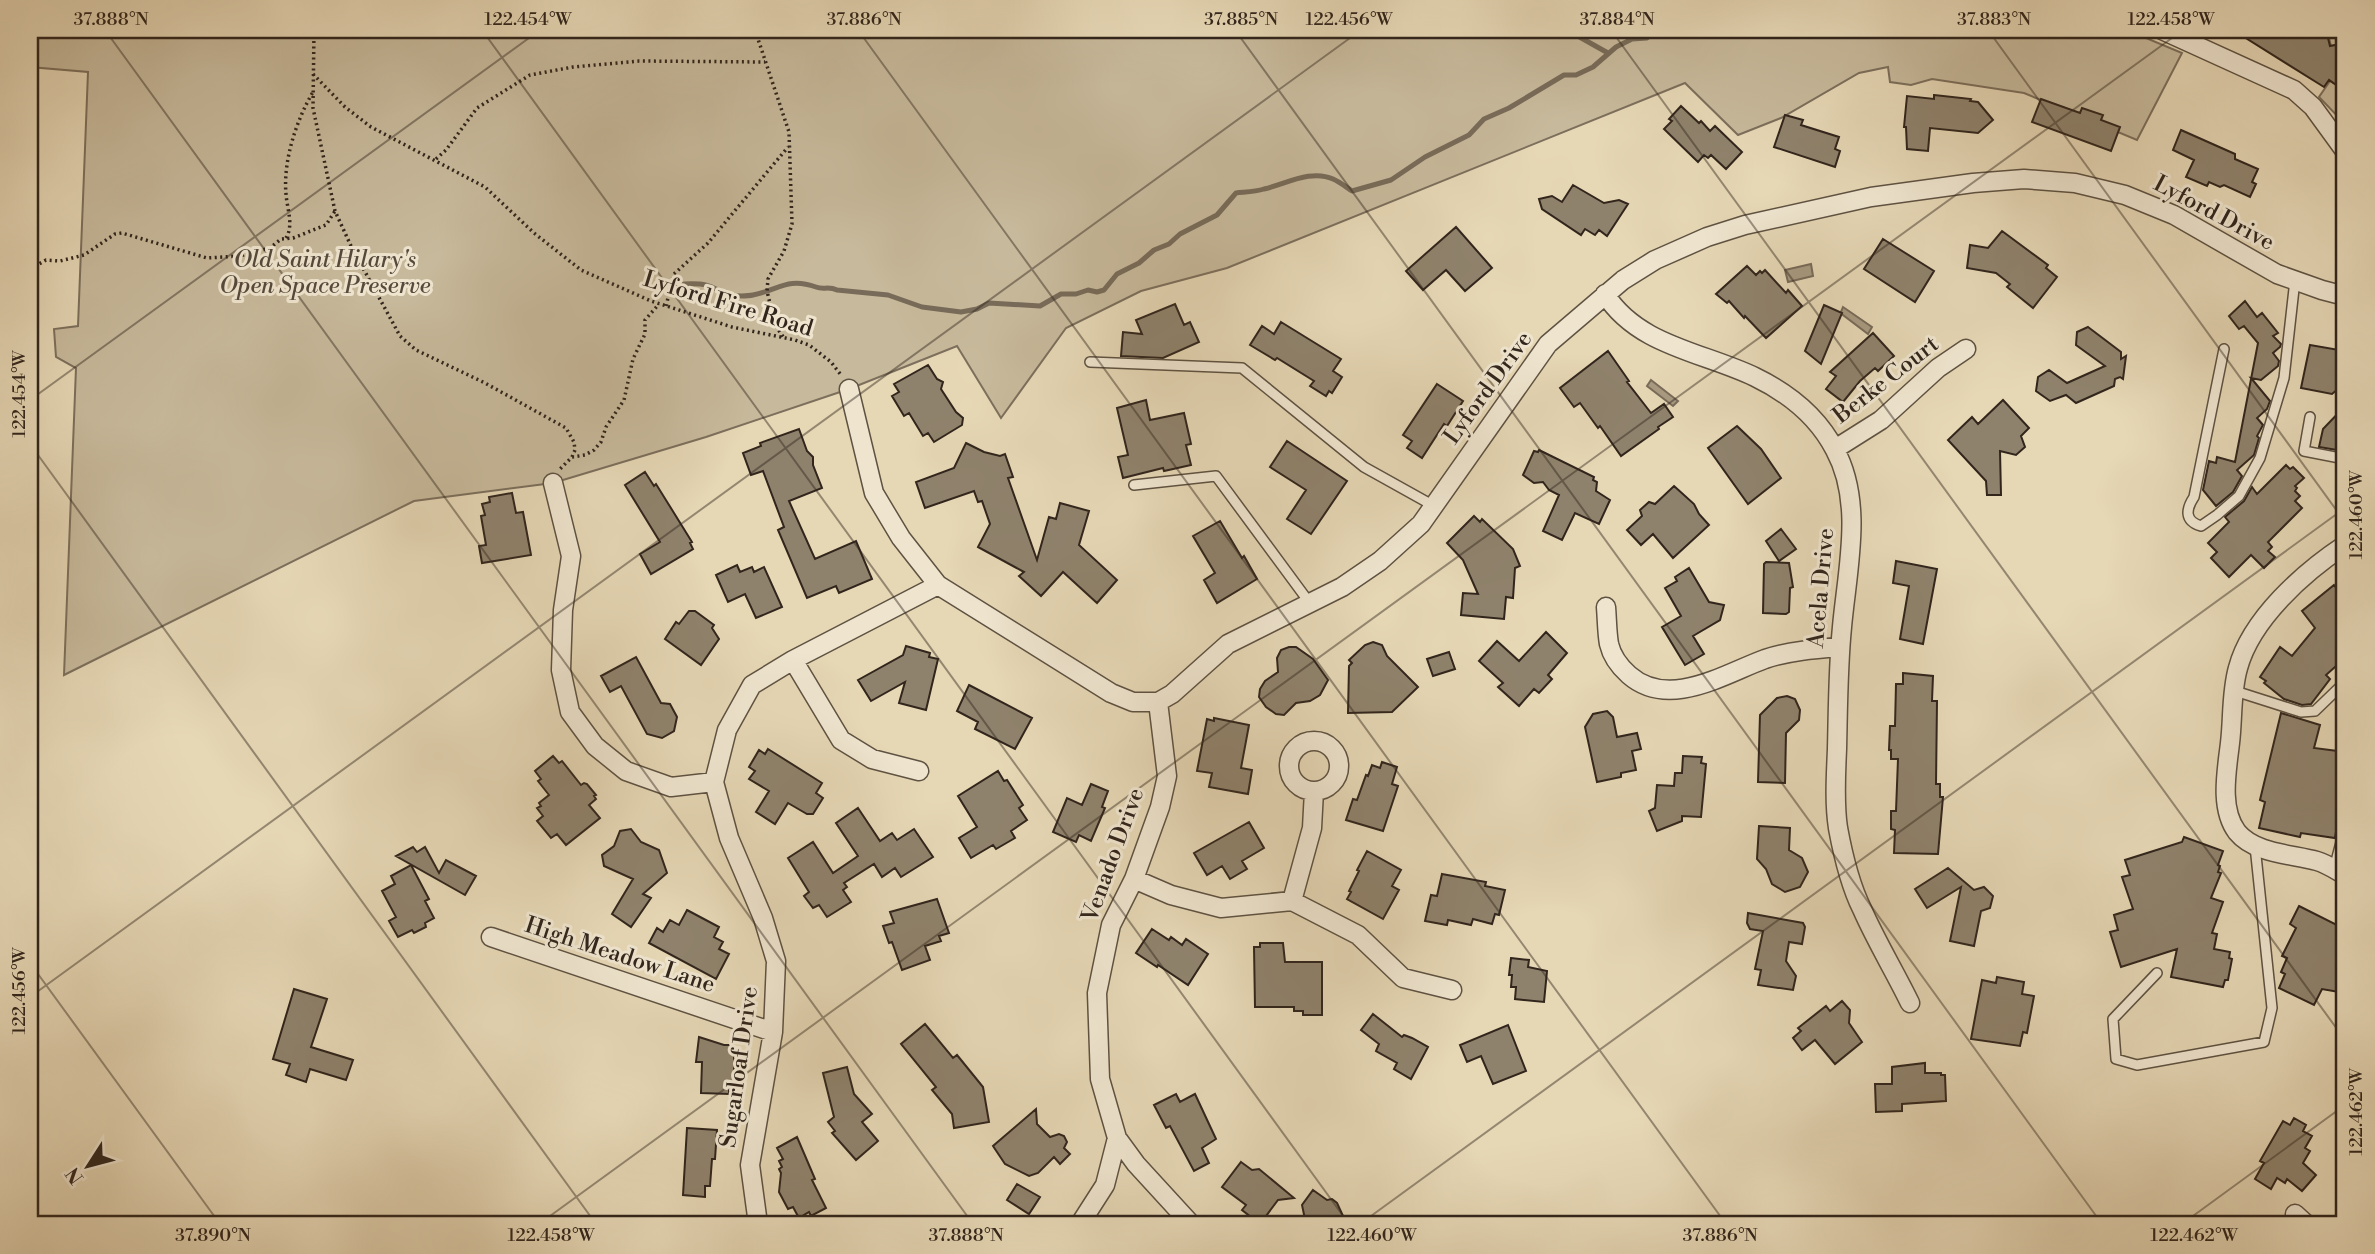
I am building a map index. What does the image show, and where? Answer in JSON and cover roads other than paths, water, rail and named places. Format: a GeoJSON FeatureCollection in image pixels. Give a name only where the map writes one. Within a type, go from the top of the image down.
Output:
{"type":"FeatureCollection","features":[{"type":"Feature","properties":{"kind":"street"},"geometry":{"type":"LineString","coordinates":[[2162,30],[2294,90],[2313,107],[2345,150]]}},
{"type":"Feature","properties":{"kind":"street","name":"Lyford Drive"},"geometry":{"type":"LineString","coordinates":[[1158,702],[1172,694],[1228,644],[1342,586],[1380,561],[1421,524],[1548,344],[1637,270],[1672,251],[1707,237],[1745,225],[1871,197],[2024,179],[2075,183],[2124,195],[2174,215],[2277,274],[2345,296]]}},
{"type":"Feature","properties":{"kind":"street","name":"Acela Drive"},"geometry":{"type":"LineString","coordinates":[[1605,294],[1618,313],[1639,330],[1755,377],[1790,398],[1812,416],[1835,449],[1845,472],[1852,513],[1840,647],[1836,783],[1838,826],[1861,908],[1910,1003]]}},
{"type":"Feature","properties":{"kind":"street","name":"Berke Court"},"geometry":{"type":"LineString","coordinates":[[1835,449],[1881,420],[1938,368],[1966,349]]}},
{"type":"Feature","properties":{"kind":"street"},"geometry":{"type":"LineString","coordinates":[[849,389],[874,493],[901,538],[938,585],[1111,693],[1133,702],[1158,702]]}},
{"type":"Feature","properties":{"kind":"street"},"geometry":{"type":"LineString","coordinates":[[554,483],[570,556],[563,610],[561,670],[570,712],[596,746],[626,771],[671,787],[714,782]]}},
{"type":"Feature","properties":{"kind":"street"},"geometry":{"type":"LineString","coordinates":[[2340,872],[2320,862],[2255,846],[2238,833],[2230,819],[2225,774],[2238,668],[2251,638],[2291,587],[2309,570],[2345,545]]}},
{"type":"Feature","properties":{"kind":"street","name":"Sugarloaf Drive"},"geometry":{"type":"LineString","coordinates":[[758,1224],[750,1166],[773,1032],[776,961],[763,918],[729,838],[714,782],[727,730],[752,685],[793,660],[938,585]]}},
{"type":"Feature","properties":{"kind":"street"},"geometry":{"type":"LineString","coordinates":[[1606,607],[1609,646],[1619,667],[1640,685],[1666,692],[1688,688],[1769,658],[1804,650],[1840,647]]}},
{"type":"Feature","properties":{"kind":"street"},"geometry":{"type":"LineString","coordinates":[[793,660],[841,740],[872,759],[919,771]]}},
{"type":"Feature","properties":{"kind":"street","name":"Venado Drive"},"geometry":{"type":"LineString","coordinates":[[1117,1138],[1100,1079],[1097,993],[1111,926],[1134,879],[1160,807],[1167,776],[1158,702]]}},
{"type":"Feature","properties":{"kind":"street"},"geometry":{"type":"LineString","coordinates":[[1292,901],[1312,828],[1314,791]]}},
{"type":"Feature","properties":{"kind":"street"},"geometry":{"type":"LineString","coordinates":[[1134,879],[1171,895],[1221,908],[1292,901],[1358,935],[1403,978],[1452,990]]}},
{"type":"Feature","properties":{"kind":"street","name":"High Meadow Lane"},"geometry":{"type":"LineString","coordinates":[[491,937],[773,1032]]}},
{"type":"Feature","properties":{"kind":"street"},"geometry":{"type":"LineString","coordinates":[[1080,1224],[1105,1185],[1117,1138]]}},
{"type":"Feature","properties":{"kind":"street"},"geometry":{"type":"LineString","coordinates":[[1117,1138],[1136,1164],[1191,1224]]}},
{"type":"Feature","properties":{"kind":"lane"},"geometry":{"type":"LineString","coordinates":[[2224,349],[2194,497],[2187,508],[2188,517],[2201,526],[2239,496],[2260,458],[2284,378],[2295,280]]}},
{"type":"Feature","properties":{"kind":"lane"},"geometry":{"type":"LineString","coordinates":[[1090,362],[1242,368],[1364,467],[1434,506]]}},
{"type":"Feature","properties":{"kind":"lane"},"geometry":{"type":"LineString","coordinates":[[2310,417],[2304,451],[2345,459]]}},
{"type":"Feature","properties":{"kind":"lane"},"geometry":{"type":"LineString","coordinates":[[1134,485],[1216,476],[1309,602]]}},
{"type":"Feature","properties":{"kind":"lane"},"geometry":{"type":"LineString","coordinates":[[2235,691],[2301,712],[2315,711],[2345,682]]}},
{"type":"Feature","properties":{"kind":"lane"},"geometry":{"type":"LineString","coordinates":[[2340,872],[2345,827]]}},
{"type":"Feature","properties":{"kind":"lane"},"geometry":{"type":"LineString","coordinates":[[2157,974],[2113,1019],[2116,1059],[2137,1065],[2264,1042],[2272,1008],[2255,846]]}},
{"type":"Feature","properties":{"kind":"waterway"},"geometry":{"type":"LineString","coordinates":[[1567,30],[1608,53]]}},
{"type":"Feature","properties":{"kind":"waterway"},"geometry":{"type":"LineString","coordinates":[[684,284],[706,285],[725,296],[743,296],[798,283],[888,295],[922,307],[961,312],[989,303],[1040,306],[1061,294],[1076,294],[1088,290],[1097,292],[1104,290],[1117,274],[1139,263],[1154,250],[1217,215],[1236,193],[1257,191],[1307,176],[1325,176],[1352,191],[1391,180],[1425,157],[1469,135],[1484,119],[1509,108],[1564,75],[1576,75],[1593,67],[1616,47],[1632,39],[1647,38],[1656,30]]}},
{"type":"Feature","properties":{"kind":"park label","name":"Old Saint Hilary's Open Space Preserve"},"geometry":{"type":"Point","coordinates":[325,273]}}]}
